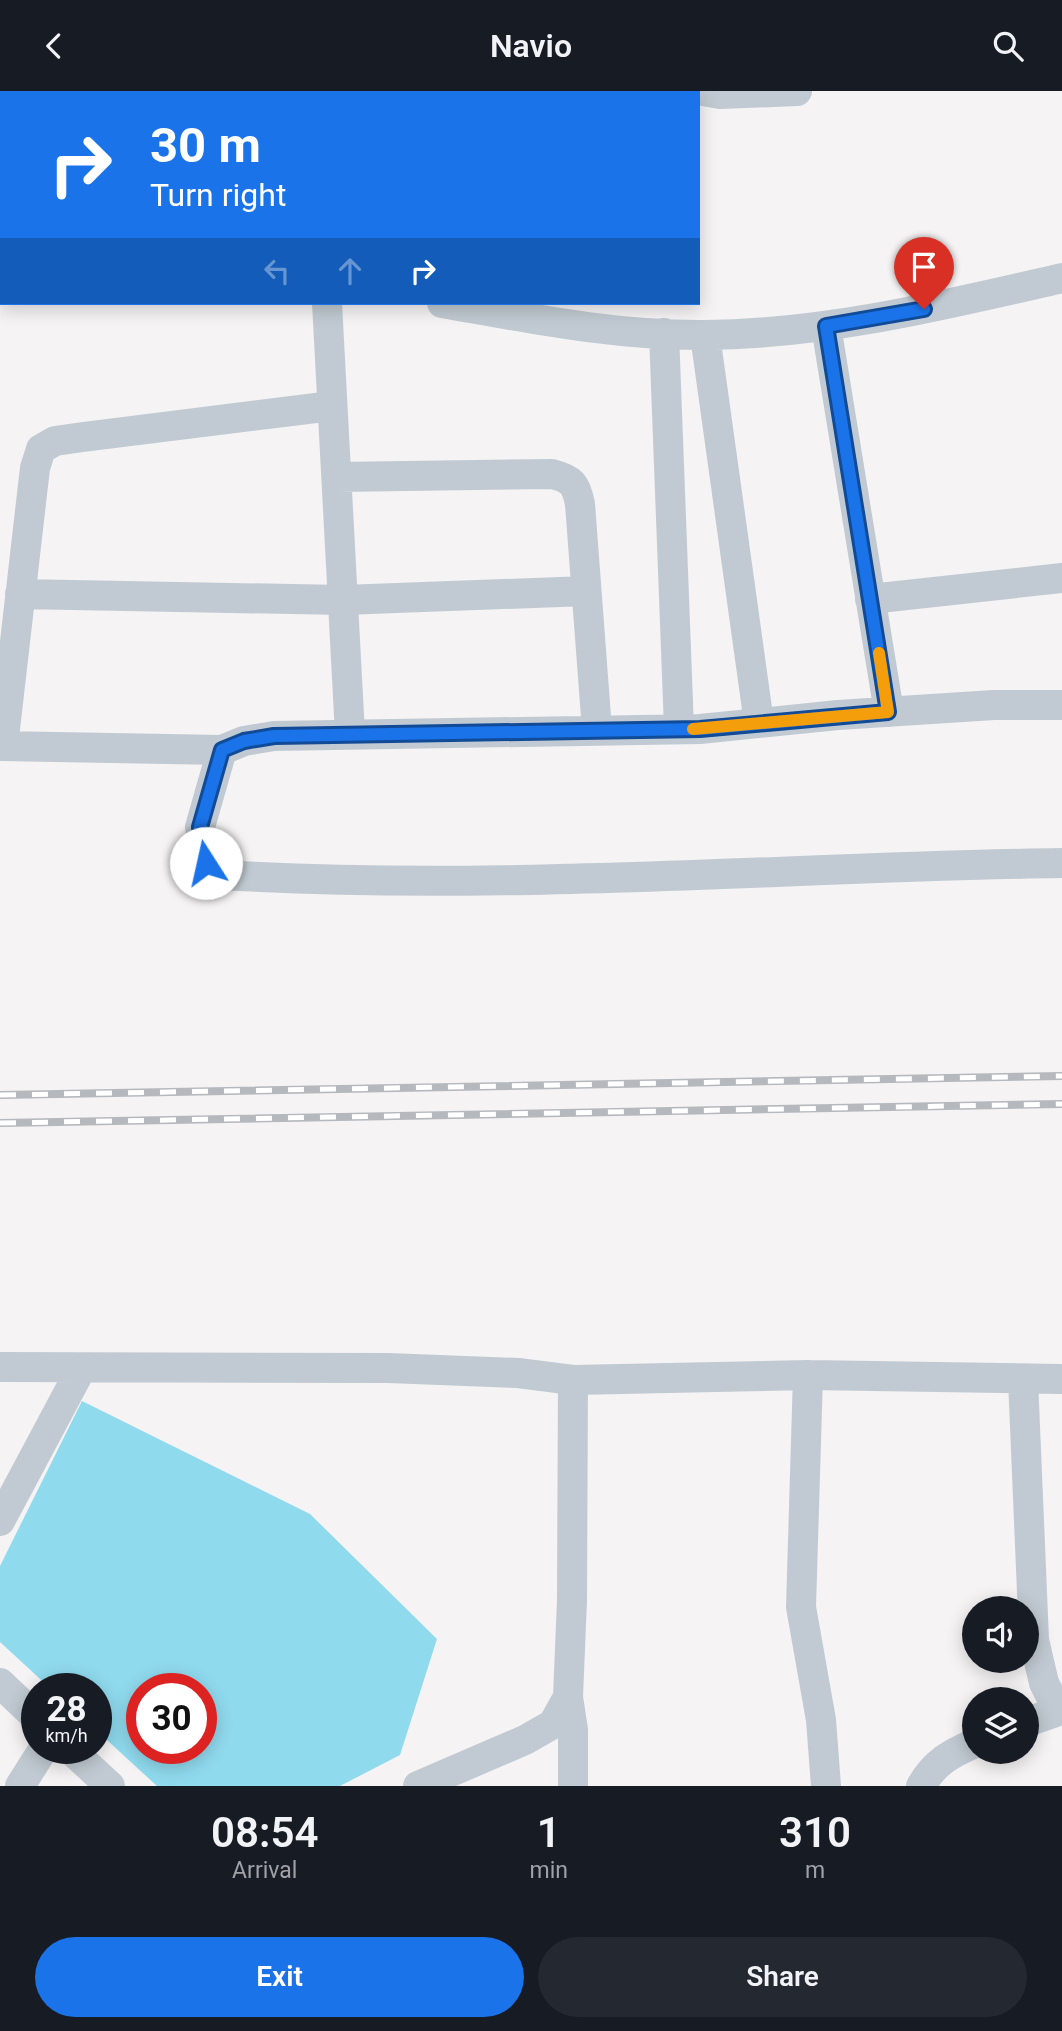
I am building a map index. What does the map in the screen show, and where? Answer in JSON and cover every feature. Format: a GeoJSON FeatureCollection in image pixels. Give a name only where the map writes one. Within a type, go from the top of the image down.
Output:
{"type":"FeatureCollection","features":[{"type":"Feature","properties":{"kind":"street"},"geometry":{"type":"LineString","coordinates":[[703,91],[720,94],[797,91]]}},
{"type":"Feature","properties":{"kind":"street"},"geometry":{"type":"LineString","coordinates":[[455,305],[622,331],[705,335],[873,320],[1062,278]]}},
{"type":"Feature","properties":{"kind":"street"},"geometry":{"type":"LineString","coordinates":[[327,305],[351,734]]}},
{"type":"Feature","properties":{"kind":"street"},"geometry":{"type":"LineString","coordinates":[[826,326],[888,712]]}},
{"type":"Feature","properties":{"kind":"street"},"geometry":{"type":"LineString","coordinates":[[664,333],[679,729]]}},
{"type":"Feature","properties":{"kind":"street"},"geometry":{"type":"LineString","coordinates":[[705,335],[759,723]]}},
{"type":"Feature","properties":{"kind":"street"},"geometry":{"type":"LineString","coordinates":[[332,406],[55,441],[41,449],[35,468],[1,746],[222,750],[244,741],[274,736],[679,729],[994,705],[1062,705]]}},
{"type":"Feature","properties":{"kind":"street"},"geometry":{"type":"LineString","coordinates":[[337,477],[552,474],[568,478],[576,486],[580,504],[597,730]]}},
{"type":"Feature","properties":{"kind":"street"},"geometry":{"type":"LineString","coordinates":[[870,599],[1062,578]]}},
{"type":"Feature","properties":{"kind":"street"},"geometry":{"type":"LineString","coordinates":[[20,594],[343,600],[586,591]]}},
{"type":"Feature","properties":{"kind":"street"},"geometry":{"type":"LineString","coordinates":[[222,750],[200,827],[206,863],[222,875],[395,881],[640,879],[898,865],[1062,863]]}},
{"type":"Feature","properties":{"kind":"street"},"geometry":{"type":"LineString","coordinates":[[0,1367],[388,1368],[518,1373],[573,1380],[808,1375],[1062,1378]]}},
{"type":"Feature","properties":{"kind":"street"},"geometry":{"type":"LineString","coordinates":[[0,1521],[81,1369]]}},
{"type":"Feature","properties":{"kind":"street"},"geometry":{"type":"LineString","coordinates":[[808,1375],[801,1607],[821,1720],[826,1786]]}},
{"type":"Feature","properties":{"kind":"street"},"geometry":{"type":"LineString","coordinates":[[1023,1379],[1034,1640],[1044,1683],[1060,1710],[1039,1718]]}},
{"type":"Feature","properties":{"kind":"street"},"geometry":{"type":"LineString","coordinates":[[573,1380],[572,1600],[568,1697],[573,1730],[573,1786]]}},
{"type":"Feature","properties":{"kind":"street"},"geometry":{"type":"LineString","coordinates":[[0,1683],[21,1703]]}},
{"type":"Feature","properties":{"kind":"street"},"geometry":{"type":"LineString","coordinates":[[418,1786],[525,1740],[553,1724],[568,1697]]}},
{"type":"Feature","properties":{"kind":"street"},"geometry":{"type":"LineString","coordinates":[[921,1786],[932,1767],[949,1754],[962,1748]]}},
{"type":"Feature","properties":{"kind":"street"},"geometry":{"type":"LineString","coordinates":[[20,1786],[34,1764]]}},
{"type":"Feature","properties":{"kind":"street"},"geometry":{"type":"LineString","coordinates":[[86,1764],[110,1786]]}},
{"type":"Feature","properties":{"kind":"water"},"geometry":{"type":"Polygon","coordinates":[[[82,1401],[310,1514],[437,1639],[400,1755],[340,1786],[157,1786],[133,1764],[217,1764],[217,1673],[126,1673],[126,1758],[112,1745],[112,1673],[34,1673],[0,1642],[0,1566],[82,1401]]]}},
{"type":"Feature","properties":{"kind":"railway"},"geometry":{"type":"LineString","coordinates":[[0,1095],[1062,1076]]}},
{"type":"Feature","properties":{"kind":"railway"},"geometry":{"type":"LineString","coordinates":[[0,1123],[1062,1104]]}},
{"type":"Feature","properties":{"kind":"slow traffic"},"geometry":{"type":"LineString","coordinates":[[693,729],[888,712],[879,653]]}},
{"type":"Feature","properties":{"kind":"route"},"geometry":{"type":"LineString","coordinates":[[206,863],[200,827],[222,750],[244,741],[274,736],[700,729],[888,712],[826,326],[873,320],[924,309]]}}]}
